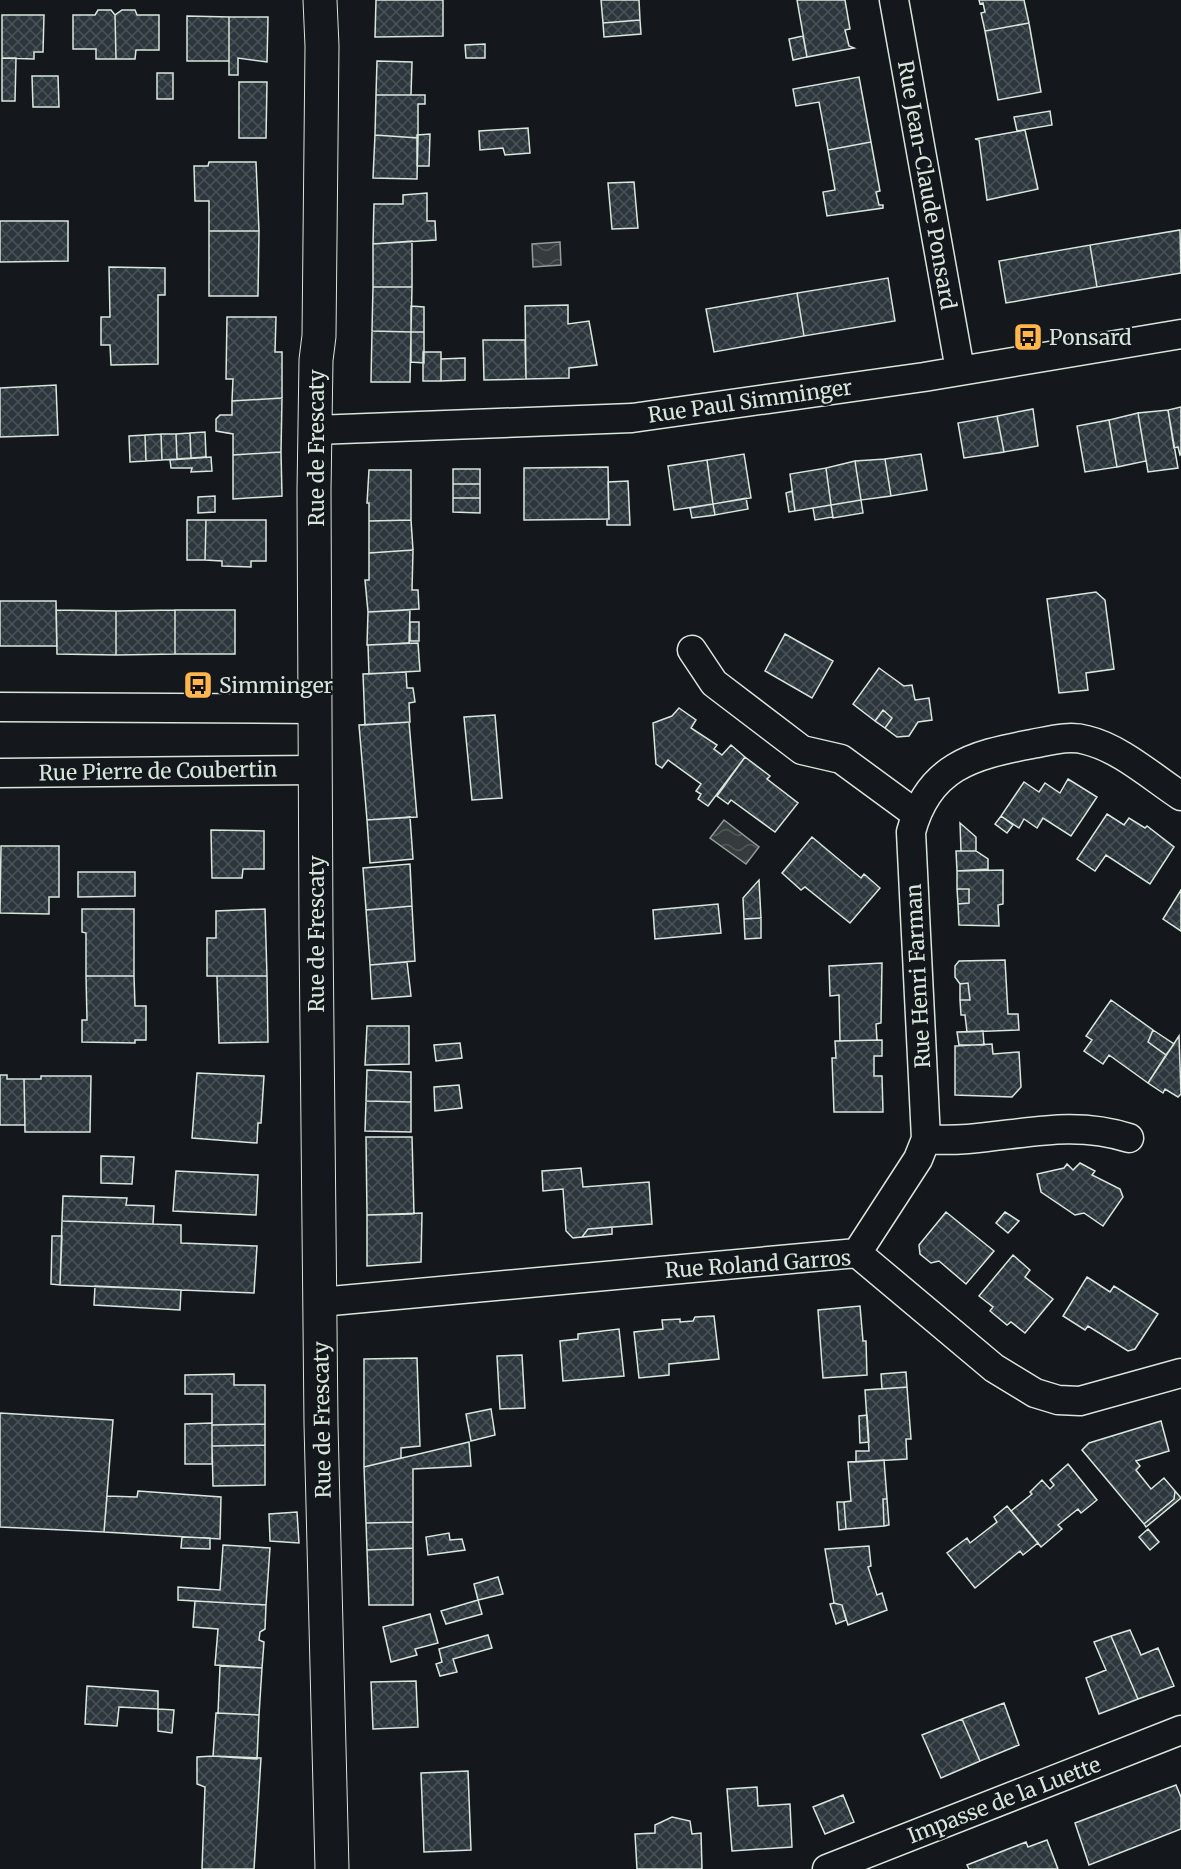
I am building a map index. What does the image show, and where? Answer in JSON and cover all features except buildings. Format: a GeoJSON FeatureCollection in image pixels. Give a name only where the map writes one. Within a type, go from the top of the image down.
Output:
{"type":"FeatureCollection","features":[{"type":"Feature","properties":{"kind":"street","name":"Rue de Frescaty"},"geometry":{"type":"LineString","coordinates":[[320,0],[322,46],[320,325],[315,430],[316,770],[320,1302],[332,1869]]}},
{"type":"Feature","properties":{"kind":"street","name":"Rue Jean-Claude Ponsard"},"geometry":{"type":"LineString","coordinates":[[894,0],[960,370]]}},
{"type":"Feature","properties":{"kind":"street","name":"Rue Paul Simminger"},"geometry":{"type":"LineString","coordinates":[[315,430],[632,418],[960,370],[1181,334]]}},
{"type":"Feature","properties":{"kind":"street"},"geometry":{"type":"LineString","coordinates":[[692,650],[714,683],[802,750],[841,759],[916,814]]}},
{"type":"Feature","properties":{"kind":"street"},"geometry":{"type":"LineString","coordinates":[[0,707],[316,709]]}},
{"type":"Feature","properties":{"kind":"street","name":"Rue Henri Farman"},"geometry":{"type":"LineString","coordinates":[[857,1253],[918,1159],[926,1139],[911,832],[916,814],[937,784],[971,758],[987,752],[1063,738],[1086,739],[1108,748],[1181,796]]}},
{"type":"Feature","properties":{"kind":"street","name":"Rue Pierre de Coubertin"},"geometry":{"type":"LineString","coordinates":[[0,773],[316,770]]}},
{"type":"Feature","properties":{"kind":"street"},"geometry":{"type":"LineString","coordinates":[[926,1139],[948,1141],[1071,1127],[1104,1130],[1129,1138]]}},
{"type":"Feature","properties":{"kind":"street","name":"Rue Roland Garros"},"geometry":{"type":"LineString","coordinates":[[320,1302],[857,1253],[994,1368],[1035,1394],[1058,1400],[1080,1401],[1181,1373]]}},
{"type":"Feature","properties":{"kind":"street","name":"Impasse de la Luette"},"geometry":{"type":"LineString","coordinates":[[827,1869],[1181,1730]]}},
{"type":"Feature","properties":{"kind":"water"},"geometry":{"type":"Polygon","coordinates":[[[560,242],[561,265],[533,267],[532,244],[560,242]]]}},
{"type":"Feature","properties":{"kind":"water"},"geometry":{"type":"Polygon","coordinates":[[[724,820],[759,847],[746,864],[710,838],[724,820]]]}},
{"type":"Feature","properties":{"kind":"place","name":"Ponsard"},"geometry":{"type":"Point","coordinates":[1028,337]}},
{"type":"Feature","properties":{"kind":"place","name":"Simminger"},"geometry":{"type":"Point","coordinates":[198,685]}}]}
